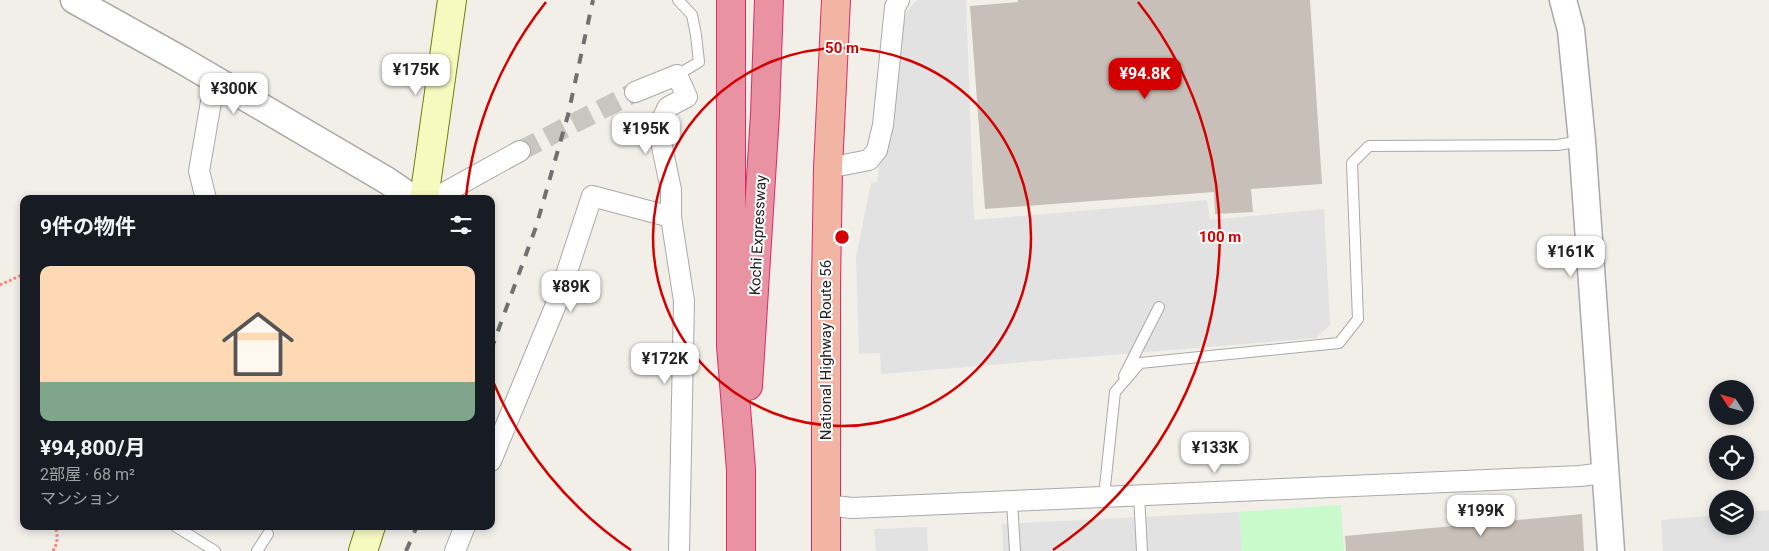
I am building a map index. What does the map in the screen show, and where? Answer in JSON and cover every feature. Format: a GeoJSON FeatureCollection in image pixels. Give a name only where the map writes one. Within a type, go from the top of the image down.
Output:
{"type":"FeatureCollection","features":[{"type":"Feature","properties":{"kind":"highway","name":"Kochi Expressway"},"geometry":{"type":"LineString","coordinates":[[731,0],[731,346],[740,470],[741,551]]}},
{"type":"Feature","properties":{"kind":"highway","name":"Kochi Expressway"},"geometry":{"type":"LineString","coordinates":[[740,470],[750,368],[765,114],[769,0]]}},
{"type":"Feature","properties":{"kind":"highway","name":"National Highway Route 56"},"geometry":{"type":"LineString","coordinates":[[826,551],[828,168],[836,0]]}},
{"type":"Feature","properties":{"kind":"main road"},"geometry":{"type":"LineString","coordinates":[[425,195],[452,0]]}},
{"type":"Feature","properties":{"kind":"main road"},"geometry":{"type":"LineString","coordinates":[[363,551],[370,530]]}},
{"type":"Feature","properties":{"kind":"street"},"geometry":{"type":"LineString","coordinates":[[74,0],[386,180],[408,195]]}},
{"type":"Feature","properties":{"kind":"street"},"geometry":{"type":"LineString","coordinates":[[828,168],[869,160],[877,150],[883,125],[895,8],[899,0]]}},
{"type":"Feature","properties":{"kind":"street"},"geometry":{"type":"LineString","coordinates":[[1563,0],[1571,30],[1582,141],[1611,551]]}},
{"type":"Feature","properties":{"kind":"street"},"geometry":{"type":"LineString","coordinates":[[634,92],[677,75],[687,97],[668,107],[658,127],[671,190],[671,217],[684,301],[679,551]]}},
{"type":"Feature","properties":{"kind":"street"},"geometry":{"type":"LineString","coordinates":[[205,195],[199,170],[212,96],[217,82]]}},
{"type":"Feature","properties":{"kind":"street"},"geometry":{"type":"LineString","coordinates":[[440,195],[520,151]]}},
{"type":"Feature","properties":{"kind":"street"},"geometry":{"type":"LineString","coordinates":[[495,451],[557,302],[592,196],[671,217]]}},
{"type":"Feature","properties":{"kind":"street"},"geometry":{"type":"LineString","coordinates":[[826,505],[852,508],[1580,476],[1604,473]]}},
{"type":"Feature","properties":{"kind":"street"},"geometry":{"type":"LineString","coordinates":[[455,551],[463,530]]}},
{"type":"Feature","properties":{"kind":"lane"},"geometry":{"type":"LineString","coordinates":[[677,75],[699,62],[692,16],[678,0]]}},
{"type":"Feature","properties":{"kind":"lane"},"geometry":{"type":"LineString","coordinates":[[1115,392],[1140,363],[1340,343],[1358,319],[1352,163],[1369,146],[1557,145],[1582,141]]}},
{"type":"Feature","properties":{"kind":"lane"},"geometry":{"type":"LineString","coordinates":[[1104,496],[1115,392],[1159,307]]}},
{"type":"Feature","properties":{"kind":"lane"},"geometry":{"type":"LineString","coordinates":[[1139,495],[1142,551]]}},
{"type":"Feature","properties":{"kind":"lane"},"geometry":{"type":"LineString","coordinates":[[1012,501],[1016,551]]}},
{"type":"Feature","properties":{"kind":"lane"},"geometry":{"type":"LineString","coordinates":[[181,530],[215,551]]}},
{"type":"Feature","properties":{"kind":"lane"},"geometry":{"type":"LineString","coordinates":[[257,551],[268,534]]}},
{"type":"Feature","properties":{"kind":"path"},"geometry":{"type":"LineString","coordinates":[[0,285],[20,276]]}},
{"type":"Feature","properties":{"kind":"path"},"geometry":{"type":"LineString","coordinates":[[53,551],[56,546],[57,530]]}},
{"type":"Feature","properties":{"kind":"green space"},"geometry":{"type":"Polygon","coordinates":[[[1341,505],[1344,551],[1242,551],[1239,512],[1341,505]]]}},
{"type":"Feature","properties":{"kind":"shaded area"},"geometry":{"type":"Polygon","coordinates":[[[917,0],[966,0],[974,220],[1207,200],[1210,220],[1324,209],[1330,325],[1316,338],[881,374],[880,353],[859,354],[856,258],[871,183],[877,182],[891,73],[907,11],[917,0]]]}},
{"type":"Feature","properties":{"kind":"shaded area"},"geometry":{"type":"Polygon","coordinates":[[[1769,510],[1769,551],[1663,551],[1661,520],[1709,516],[1709,535],[1754,535],[1754,511],[1769,510]]]}},
{"type":"Feature","properties":{"kind":"shaded area"},"geometry":{"type":"Polygon","coordinates":[[[1239,512],[1242,551],[1003,551],[1002,524],[1239,512]]]}},
{"type":"Feature","properties":{"kind":"shaded area"},"geometry":{"type":"Polygon","coordinates":[[[927,527],[928,551],[876,551],[874,529],[927,527]]]}},
{"type":"Feature","properties":{"kind":"building"},"geometry":{"type":"Polygon","coordinates":[[[1018,0],[1310,0],[1322,184],[1251,189],[1253,212],[1215,214],[1214,192],[985,209],[970,6],[1018,2],[1018,0]]]}},
{"type":"Feature","properties":{"kind":"building"},"geometry":{"type":"Polygon","coordinates":[[[1582,514],[1584,551],[1346,551],[1345,536],[1582,514]]]}},
{"type":"Feature","properties":{"kind":"tunnel"},"geometry":{"type":"LineString","coordinates":[[520,151],[635,92]]}},
{"type":"Feature","properties":{"kind":"railway"},"geometry":{"type":"LineString","coordinates":[[495,339],[536,227],[568,115],[593,0]]}},
{"type":"Feature","properties":{"kind":"railway"},"geometry":{"type":"LineString","coordinates":[[406,551],[415,530]]}}]}
